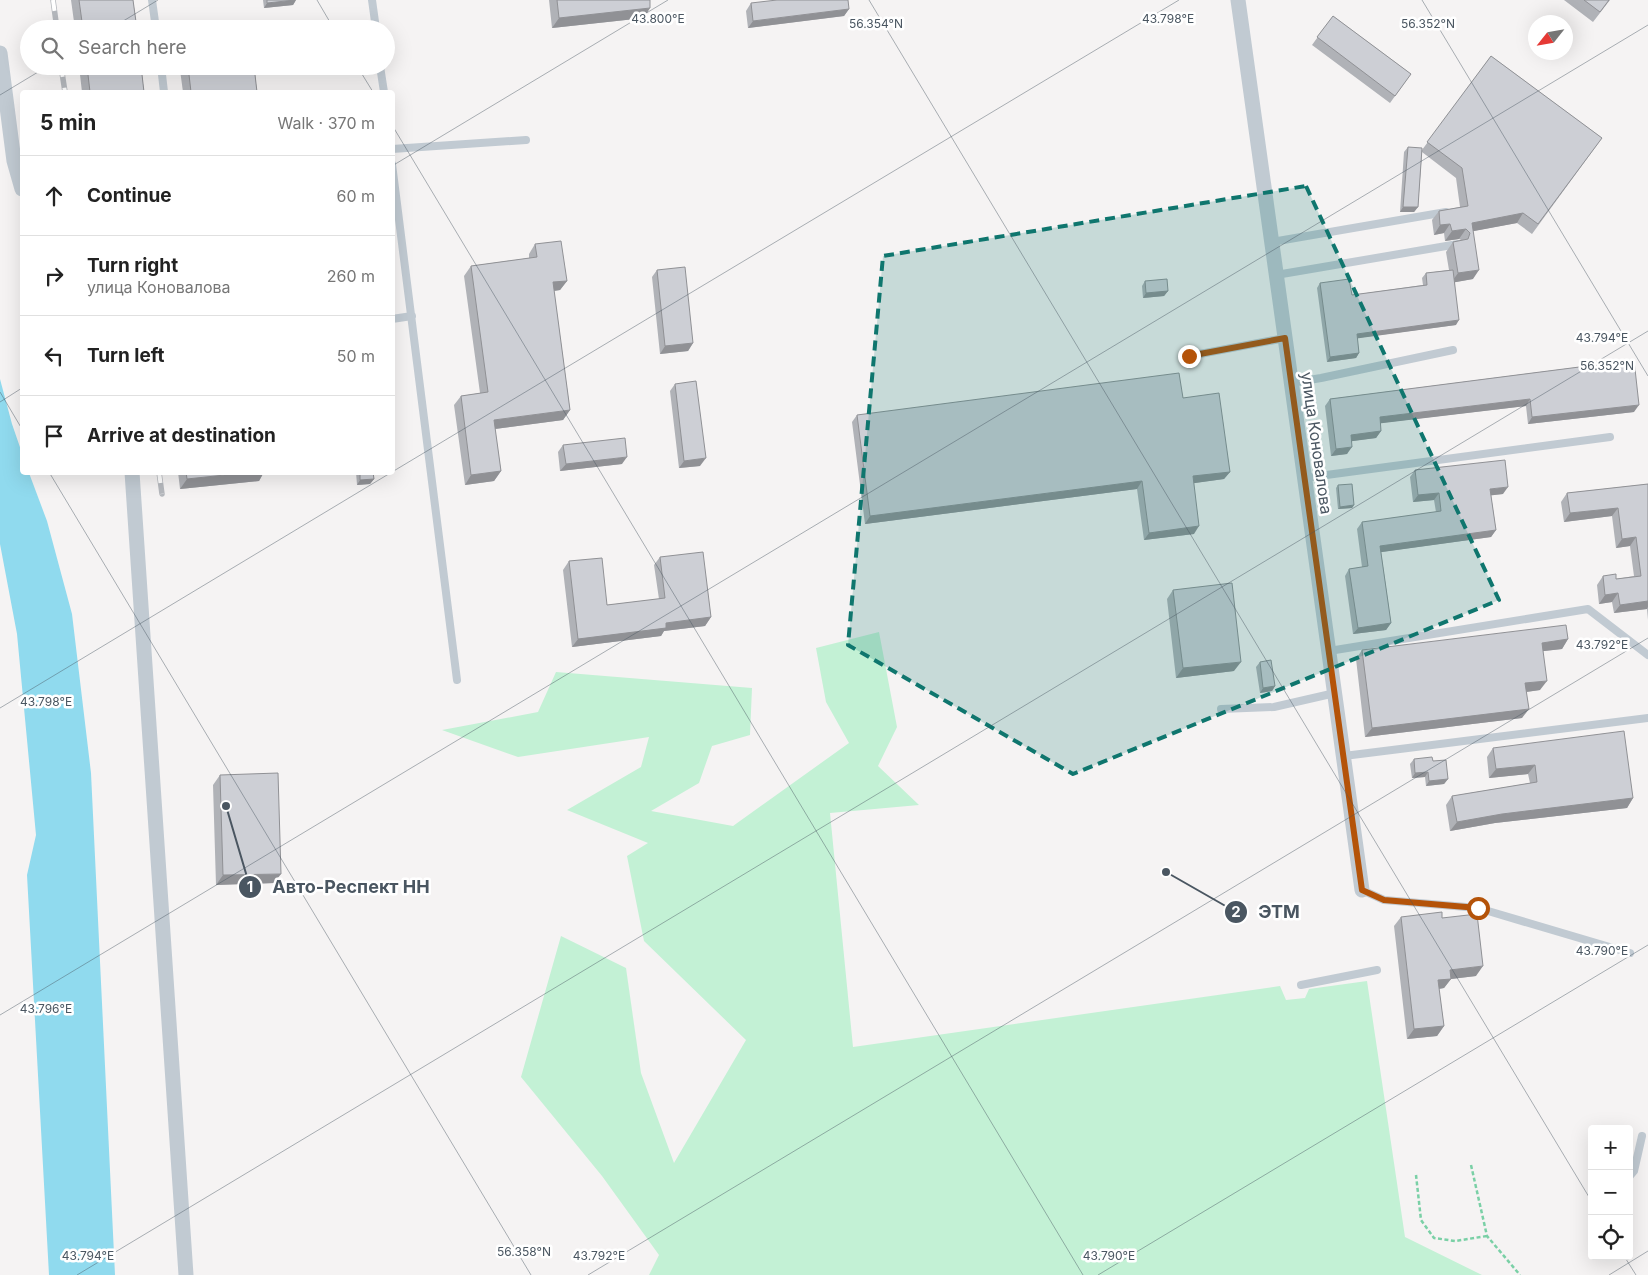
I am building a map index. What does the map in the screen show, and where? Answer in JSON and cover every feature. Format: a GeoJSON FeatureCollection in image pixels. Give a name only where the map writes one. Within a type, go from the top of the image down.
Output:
{"type":"FeatureCollection","features":[{"type":"Feature","properties":{"kind":"street","name":"улица Коновалова"},"geometry":{"type":"LineString","coordinates":[[1238,0],[1362,890]]}},
{"type":"Feature","properties":{"kind":"street"},"geometry":{"type":"LineString","coordinates":[[0,54],[14,161],[20,182]]}},
{"type":"Feature","properties":{"kind":"street"},"geometry":{"type":"LineString","coordinates":[[132,475],[186,1275]]}},
{"type":"Feature","properties":{"kind":"lane"},"geometry":{"type":"LineString","coordinates":[[152,0],[155,20]]}},
{"type":"Feature","properties":{"kind":"lane"},"geometry":{"type":"LineString","coordinates":[[372,0],[375,20]]}},
{"type":"Feature","properties":{"kind":"lane"},"geometry":{"type":"LineString","coordinates":[[161,75],[164,90]]}},
{"type":"Feature","properties":{"kind":"lane"},"geometry":{"type":"LineString","coordinates":[[381,75],[384,90]]}},
{"type":"Feature","properties":{"kind":"lane"},"geometry":{"type":"LineString","coordinates":[[395,149],[526,140]]}},
{"type":"Feature","properties":{"kind":"lane"},"geometry":{"type":"LineString","coordinates":[[395,187],[457,680]]}},
{"type":"Feature","properties":{"kind":"lane"},"geometry":{"type":"LineString","coordinates":[[1272,242],[1446,212]]}},
{"type":"Feature","properties":{"kind":"lane"},"geometry":{"type":"LineString","coordinates":[[1276,275],[1458,244]]}},
{"type":"Feature","properties":{"kind":"lane"},"geometry":{"type":"LineString","coordinates":[[395,319],[412,316]]}},
{"type":"Feature","properties":{"kind":"lane"},"geometry":{"type":"LineString","coordinates":[[1189,356],[1285,338]]}},
{"type":"Feature","properties":{"kind":"lane"},"geometry":{"type":"LineString","coordinates":[[1291,383],[1453,350]]}},
{"type":"Feature","properties":{"kind":"lane"},"geometry":{"type":"LineString","coordinates":[[1304,478],[1610,437]]}},
{"type":"Feature","properties":{"kind":"lane"},"geometry":{"type":"LineString","coordinates":[[1329,651],[1588,609],[1648,654]]}},
{"type":"Feature","properties":{"kind":"lane"},"geometry":{"type":"LineString","coordinates":[[1221,709],[1274,707],[1334,693]]}},
{"type":"Feature","properties":{"kind":"lane"},"geometry":{"type":"LineString","coordinates":[[1344,756],[1648,718]]}},
{"type":"Feature","properties":{"kind":"lane"},"geometry":{"type":"LineString","coordinates":[[1362,890],[1384,900],[1478,908],[1630,953]]}},
{"type":"Feature","properties":{"kind":"lane"},"geometry":{"type":"LineString","coordinates":[[1301,985],[1377,970]]}},
{"type":"Feature","properties":{"kind":"lane"},"geometry":{"type":"LineString","coordinates":[[1633,1172],[1642,1136]]}},
{"type":"Feature","properties":{"kind":"path"},"geometry":{"type":"LineString","coordinates":[[1471,1165],[1487,1236],[1520,1275]]}},
{"type":"Feature","properties":{"kind":"path"},"geometry":{"type":"LineString","coordinates":[[1416,1175],[1421,1220],[1434,1238],[1455,1241],[1487,1236]]}},
{"type":"Feature","properties":{"kind":"highlighted area"},"geometry":{"type":"Polygon","coordinates":[[[1306,186],[1499,600],[1073,774],[848,645],[883,256],[1306,186]]]}},
{"type":"Feature","properties":{"kind":"green space"},"geometry":{"type":"Polygon","coordinates":[[[879,632],[897,727],[878,766],[919,805],[830,813],[853,1047],[1280,986],[1286,1000],[1305,998],[1309,989],[1367,981],[1405,1237],[1482,1275],[649,1275],[659,1255],[602,1176],[521,1077],[561,936],[626,968],[641,1073],[674,1163],[746,1040],[644,941],[627,856],[648,843],[567,810],[641,767],[649,737],[518,757],[442,730],[538,712],[556,672],[752,688],[750,735],[712,746],[699,783],[651,811],[733,826],[849,743],[826,702],[816,648],[879,632]]]}},
{"type":"Feature","properties":{"kind":"water"},"geometry":{"type":"Polygon","coordinates":[[[0,379],[20,447],[20,475],[30,475],[47,521],[72,614],[91,773],[115,1275],[49,1275],[27,875],[36,835],[17,634],[0,544],[0,379]]]}},
{"type":"Feature","properties":{"kind":"building"},"geometry":{"type":"Polygon","coordinates":[[[79,0],[133,0],[136,20],[82,20],[79,0]]]}},
{"type":"Feature","properties":{"kind":"building"},"geometry":{"type":"Polygon","coordinates":[[[267,0],[295,0],[267,3],[267,0]]]}},
{"type":"Feature","properties":{"kind":"building"},"geometry":{"type":"Polygon","coordinates":[[[557,0],[650,0],[650,8],[559,18],[557,0]]]}},
{"type":"Feature","properties":{"kind":"building"},"geometry":{"type":"Polygon","coordinates":[[[777,0],[848,0],[849,9],[753,21],[751,3],[777,0]]]}},
{"type":"Feature","properties":{"kind":"building"},"geometry":{"type":"Polygon","coordinates":[[[1584,0],[1609,0],[1600,12],[1584,0]]]}},
{"type":"Feature","properties":{"kind":"building"},"geometry":{"type":"Polygon","coordinates":[[[1333,16],[1411,74],[1395,96],[1317,37],[1333,16]]]}},
{"type":"Feature","properties":{"kind":"building"},"geometry":{"type":"Polygon","coordinates":[[[1491,56],[1602,138],[1538,224],[1523,213],[1472,223],[1479,270],[1458,273],[1453,242],[1468,239],[1470,233],[1466,229],[1452,231],[1450,224],[1440,225],[1439,211],[1468,206],[1462,168],[1427,142],[1491,56]]]}},
{"type":"Feature","properties":{"kind":"building"},"geometry":{"type":"Polygon","coordinates":[[[88,75],[142,75],[144,90],[90,90],[88,75]]]}},
{"type":"Feature","properties":{"kind":"building"},"geometry":{"type":"Polygon","coordinates":[[[189,75],[255,75],[257,90],[191,90],[189,75]]]}},
{"type":"Feature","properties":{"kind":"building"},"geometry":{"type":"Polygon","coordinates":[[[1408,147],[1422,148],[1418,207],[1403,207],[1408,147]]]}},
{"type":"Feature","properties":{"kind":"building"},"geometry":{"type":"Polygon","coordinates":[[[561,241],[567,281],[553,282],[570,410],[494,420],[501,471],[471,475],[461,396],[488,392],[471,266],[537,257],[535,244],[561,241]]]}},
{"type":"Feature","properties":{"kind":"building"},"geometry":{"type":"Polygon","coordinates":[[[685,267],[693,343],[665,346],[657,270],[685,267]]]}},
{"type":"Feature","properties":{"kind":"building"},"geometry":{"type":"Polygon","coordinates":[[[1453,270],[1459,320],[1357,334],[1359,353],[1330,357],[1320,283],[1349,279],[1352,295],[1427,285],[1426,273],[1453,270]]]}},
{"type":"Feature","properties":{"kind":"building"},"geometry":{"type":"Polygon","coordinates":[[[1167,279],[1168,291],[1146,293],[1145,281],[1167,279]]]}},
{"type":"Feature","properties":{"kind":"building"},"geometry":{"type":"Polygon","coordinates":[[[1634,360],[1639,405],[1532,417],[1530,399],[1380,417],[1381,431],[1351,435],[1352,447],[1336,449],[1330,399],[1634,360]]]}},
{"type":"Feature","properties":{"kind":"building"},"geometry":{"type":"Polygon","coordinates":[[[1179,373],[1183,398],[1219,393],[1230,472],[1193,476],[1199,526],[1149,533],[1142,481],[870,516],[857,415],[1179,373]]]}},
{"type":"Feature","properties":{"kind":"building"},"geometry":{"type":"Polygon","coordinates":[[[696,381],[706,458],[684,461],[675,384],[696,381]]]}},
{"type":"Feature","properties":{"kind":"building"},"geometry":{"type":"Polygon","coordinates":[[[625,438],[627,457],[566,464],[563,445],[625,438]]]}},
{"type":"Feature","properties":{"kind":"building"},"geometry":{"type":"Polygon","coordinates":[[[1505,460],[1508,487],[1490,489],[1496,530],[1380,546],[1391,623],[1358,628],[1349,569],[1368,566],[1362,522],[1441,511],[1439,493],[1418,495],[1415,470],[1505,460]]]}},
{"type":"Feature","properties":{"kind":"building"},"geometry":{"type":"Polygon","coordinates":[[[186,475],[225,475],[187,479],[186,475]]]}},
{"type":"Feature","properties":{"kind":"building"},"geometry":{"type":"Polygon","coordinates":[[[360,475],[373,475],[374,479],[360,480],[360,475]]]}},
{"type":"Feature","properties":{"kind":"building"},"geometry":{"type":"Polygon","coordinates":[[[1352,484],[1354,505],[1340,507],[1338,485],[1352,484]]]}},
{"type":"Feature","properties":{"kind":"building"},"geometry":{"type":"Polygon","coordinates":[[[1648,484],[1648,601],[1620,605],[1618,593],[1605,595],[1603,576],[1616,574],[1616,579],[1641,576],[1636,537],[1622,539],[1618,508],[1570,513],[1567,493],[1648,484]]]}},
{"type":"Feature","properties":{"kind":"building"},"geometry":{"type":"Polygon","coordinates":[[[703,552],[711,617],[666,623],[666,628],[578,639],[569,561],[602,558],[607,605],[665,598],[660,557],[703,552]]]}},
{"type":"Feature","properties":{"kind":"building"},"geometry":{"type":"Polygon","coordinates":[[[1232,583],[1241,662],[1183,668],[1173,590],[1232,583]]]}},
{"type":"Feature","properties":{"kind":"building"},"geometry":{"type":"Polygon","coordinates":[[[1566,625],[1568,639],[1542,643],[1547,681],[1525,683],[1529,709],[1372,728],[1362,650],[1566,625]]]}},
{"type":"Feature","properties":{"kind":"building"},"geometry":{"type":"Polygon","coordinates":[[[1271,660],[1275,686],[1263,688],[1260,662],[1271,660]]]}},
{"type":"Feature","properties":{"kind":"building"},"geometry":{"type":"Polygon","coordinates":[[[1624,731],[1633,798],[1502,814],[1457,822],[1452,796],[1537,782],[1535,765],[1496,769],[1493,748],[1624,731]]]}},
{"type":"Feature","properties":{"kind":"building"},"geometry":{"type":"Polygon","coordinates":[[[1432,757],[1433,761],[1446,760],[1448,779],[1429,781],[1428,772],[1415,773],[1414,759],[1432,757]]]}},
{"type":"Feature","properties":{"kind":"building"},"geometry":{"type":"Polygon","coordinates":[[[278,773],[281,874],[223,875],[220,775],[278,773]]]}},
{"type":"Feature","properties":{"kind":"building"},"geometry":{"type":"Polygon","coordinates":[[[1442,912],[1442,918],[1477,914],[1483,966],[1450,970],[1451,979],[1438,980],[1444,1026],[1414,1029],[1401,917],[1442,912]]]}},
{"type":"Feature","properties":{"kind":"railway"},"geometry":{"type":"LineString","coordinates":[[53,0],[56,20]]}},
{"type":"Feature","properties":{"kind":"railway"},"geometry":{"type":"LineString","coordinates":[[62,75],[65,90]]}},
{"type":"Feature","properties":{"kind":"railway"},"geometry":{"type":"LineString","coordinates":[[159,475],[162,494]]}},
{"type":"Feature","properties":{"kind":"place","name":"Авто-Респект НН"},"geometry":{"type":"Point","coordinates":[226,806]}},
{"type":"Feature","properties":{"kind":"place","name":"ЭТМ"},"geometry":{"type":"Point","coordinates":[1166,872]}},
{"type":"Feature","properties":{"kind":"route"},"geometry":{"type":"LineString","coordinates":[[1189,356],[1285,338],[1362,890],[1384,900],[1478,908]]}}]}
